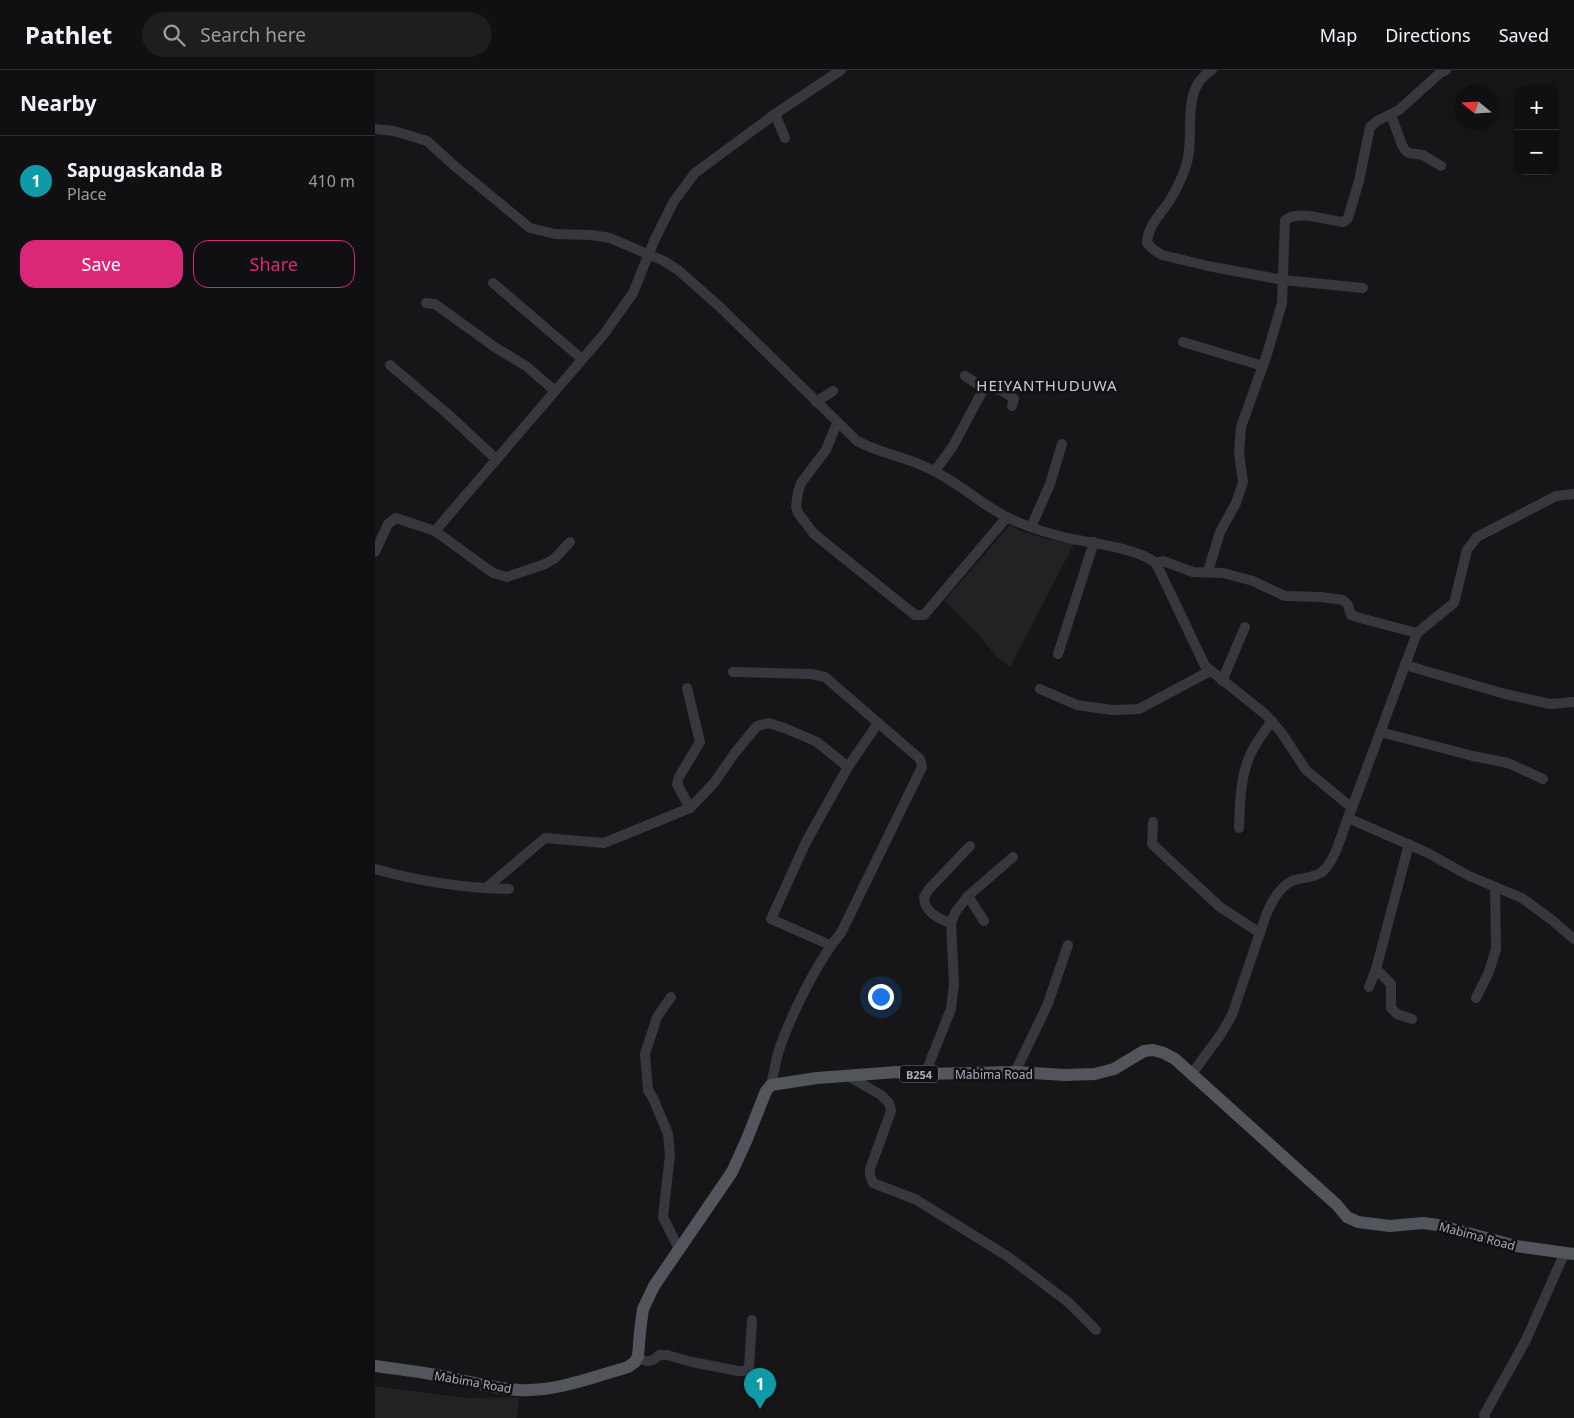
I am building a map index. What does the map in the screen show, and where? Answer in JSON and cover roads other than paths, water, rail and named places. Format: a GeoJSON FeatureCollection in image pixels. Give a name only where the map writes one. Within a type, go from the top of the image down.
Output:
{"type":"FeatureCollection","features":[{"type":"Feature","properties":{"kind":"main road","name":"Mabima Road"},"geometry":{"type":"LineString","coordinates":[[771,1085],[783,1082],[897,1072],[925,1074],[1015,1072],[1065,1075],[1095,1074],[1114,1069],[1144,1051],[1164,1052],[1175,1059],[1228,1106],[1347,1217],[1358,1222],[1389,1226],[1423,1222],[1516,1246],[1569,1253]]}},
{"type":"Feature","properties":{"kind":"main road"},"geometry":{"type":"LineString","coordinates":[[637,1358],[643,1309],[654,1286],[732,1172],[762,1100],[771,1085]]}},
{"type":"Feature","properties":{"kind":"main road","name":"Mabima Road"},"geometry":{"type":"LineString","coordinates":[[375,1366],[520,1390],[577,1382],[628,1367],[637,1358]]}},
{"type":"Feature","properties":{"kind":"street"},"geometry":{"type":"LineString","coordinates":[[435,530],[605,334],[633,294],[654,241],[674,201],[695,173],[775,114],[841,70]]}},
{"type":"Feature","properties":{"kind":"street"},"geometry":{"type":"LineString","coordinates":[[1212,70],[1201,78],[1197,84],[1191,109],[1188,161],[1169,202],[1151,227],[1147,243],[1162,255],[1208,266],[1283,280],[1363,288]]}},
{"type":"Feature","properties":{"kind":"street"},"geometry":{"type":"LineString","coordinates":[[1208,571],[1220,532],[1236,503],[1243,482],[1239,453],[1241,427],[1263,366],[1281,303],[1285,220],[1291,216],[1302,216],[1344,222],[1348,218],[1359,181],[1370,127],[1377,121],[1399,110],[1440,73],[1446,70]]}},
{"type":"Feature","properties":{"kind":"street"},"geometry":{"type":"LineString","coordinates":[[775,114],[785,138]]}},
{"type":"Feature","properties":{"kind":"street"},"geometry":{"type":"LineString","coordinates":[[1391,115],[1401,145],[1405,150],[1409,153],[1423,155],[1441,166]]}},
{"type":"Feature","properties":{"kind":"street"},"geometry":{"type":"LineString","coordinates":[[375,129],[394,131],[427,141],[530,228],[555,234],[591,235],[610,238],[664,261],[690,279],[857,441],[868,447],[935,471],[1007,517],[1031,527],[1123,550],[1156,563],[1201,659],[1210,671],[1272,721],[1306,770],[1350,813],[1428,852],[1469,876],[1522,898],[1574,939]]}},
{"type":"Feature","properties":{"kind":"street"},"geometry":{"type":"LineString","coordinates":[[493,282],[582,359]]}},
{"type":"Feature","properties":{"kind":"street"},"geometry":{"type":"LineString","coordinates":[[426,304],[435,304],[496,348],[526,366],[555,391]]}},
{"type":"Feature","properties":{"kind":"street"},"geometry":{"type":"LineString","coordinates":[[1183,342],[1263,366]]}},
{"type":"Feature","properties":{"kind":"street"},"geometry":{"type":"LineString","coordinates":[[390,365],[450,416],[496,459]]}},
{"type":"Feature","properties":{"kind":"street"},"geometry":{"type":"LineString","coordinates":[[965,376],[982,388],[992,386],[1010,396],[1014,399],[1012,406]]}},
{"type":"Feature","properties":{"kind":"street"},"geometry":{"type":"LineString","coordinates":[[935,471],[953,446],[973,412],[982,394],[982,388]]}},
{"type":"Feature","properties":{"kind":"street"},"geometry":{"type":"LineString","coordinates":[[816,402],[833,391]]}},
{"type":"Feature","properties":{"kind":"street"},"geometry":{"type":"LineString","coordinates":[[837,423],[826,450],[801,483],[797,492],[796,507],[814,534],[915,615],[924,615],[1007,517]]}},
{"type":"Feature","properties":{"kind":"street"},"geometry":{"type":"LineString","coordinates":[[1031,527],[1050,484],[1062,444]]}},
{"type":"Feature","properties":{"kind":"street"},"geometry":{"type":"LineString","coordinates":[[1191,1075],[1221,1034],[1232,1015],[1272,902],[1292,881],[1312,877],[1321,872],[1328,865],[1334,854],[1417,633],[1454,603],[1467,550],[1477,538],[1555,496],[1574,494]]}},
{"type":"Feature","properties":{"kind":"street"},"geometry":{"type":"LineString","coordinates":[[375,552],[388,524],[393,519],[399,518],[435,530],[493,573],[507,577],[554,559],[570,542]]}},
{"type":"Feature","properties":{"kind":"street"},"geometry":{"type":"LineString","coordinates":[[1058,654],[1094,542]]}},
{"type":"Feature","properties":{"kind":"street"},"geometry":{"type":"LineString","coordinates":[[1156,563],[1163,561],[1193,572],[1223,573],[1253,582],[1285,596],[1343,600],[1347,602],[1351,614],[1417,633]]}},
{"type":"Feature","properties":{"kind":"street"},"geometry":{"type":"LineString","coordinates":[[1222,681],[1245,627]]}},
{"type":"Feature","properties":{"kind":"street"},"geometry":{"type":"LineString","coordinates":[[1405,665],[1505,694],[1550,704],[1574,702]]}},
{"type":"Feature","properties":{"kind":"street"},"geometry":{"type":"LineString","coordinates":[[1040,689],[1077,706],[1112,710],[1139,710],[1210,671]]}},
{"type":"Feature","properties":{"kind":"street"},"geometry":{"type":"LineString","coordinates":[[733,672],[811,674],[825,677],[920,759],[922,767],[841,933],[830,945],[798,1006],[780,1048],[771,1085]]}},
{"type":"Feature","properties":{"kind":"street"},"geometry":{"type":"LineString","coordinates":[[687,688],[700,742],[679,777],[677,784],[690,808]]}},
{"type":"Feature","properties":{"kind":"street"},"geometry":{"type":"LineString","coordinates":[[1239,828],[1243,781],[1247,764],[1258,740],[1272,721]]}},
{"type":"Feature","properties":{"kind":"street"},"geometry":{"type":"LineString","coordinates":[[486,888],[545,838],[604,843],[690,808],[714,783],[757,726],[769,723],[817,742],[848,767]]}},
{"type":"Feature","properties":{"kind":"street"},"geometry":{"type":"LineString","coordinates":[[830,945],[771,918],[806,842],[848,767],[877,723]]}},
{"type":"Feature","properties":{"kind":"street"},"geometry":{"type":"LineString","coordinates":[[1380,732],[1473,756],[1509,763],[1543,779]]}},
{"type":"Feature","properties":{"kind":"street"},"geometry":{"type":"LineString","coordinates":[[1153,822],[1152,844],[1220,907],[1260,933]]}},
{"type":"Feature","properties":{"kind":"street"},"geometry":{"type":"LineString","coordinates":[[1369,987],[1376,969],[1409,844]]}},
{"type":"Feature","properties":{"kind":"street"},"geometry":{"type":"LineString","coordinates":[[951,923],[936,917],[926,906],[924,897],[929,889],[970,846]]}},
{"type":"Feature","properties":{"kind":"street"},"geometry":{"type":"LineString","coordinates":[[925,1074],[951,1010],[954,984],[951,923],[956,911],[968,896],[1013,857]]}},
{"type":"Feature","properties":{"kind":"street"},"geometry":{"type":"LineString","coordinates":[[375,869],[435,882],[509,889]]}},
{"type":"Feature","properties":{"kind":"street"},"geometry":{"type":"LineString","coordinates":[[1476,998],[1489,972],[1496,949],[1495,887]]}},
{"type":"Feature","properties":{"kind":"street"},"geometry":{"type":"LineString","coordinates":[[968,896],[984,921]]}},
{"type":"Feature","properties":{"kind":"street"},"geometry":{"type":"LineString","coordinates":[[1015,1072],[1047,1006],[1068,945]]}},
{"type":"Feature","properties":{"kind":"street"},"geometry":{"type":"LineString","coordinates":[[1376,969],[1391,984],[1391,1008],[1397,1014],[1412,1019]]}},
{"type":"Feature","properties":{"kind":"street"},"geometry":{"type":"LineString","coordinates":[[671,997],[657,1017],[645,1054],[648,1090],[668,1134],[670,1155],[663,1217],[679,1250]]}},
{"type":"Feature","properties":{"kind":"street"},"geometry":{"type":"LineString","coordinates":[[848,1076],[881,1095],[889,1103],[891,1111],[870,1170],[869,1175],[873,1183],[915,1199],[1007,1256],[1068,1302],[1096,1330]]}},
{"type":"Feature","properties":{"kind":"street"},"geometry":{"type":"LineString","coordinates":[[1485,1418],[1484,1415],[1526,1340],[1569,1253]]}},
{"type":"Feature","properties":{"kind":"street"},"geometry":{"type":"LineString","coordinates":[[637,1358],[646,1362],[655,1360],[659,1356],[667,1355],[692,1362],[744,1371],[749,1368],[752,1320]]}},
{"type":"Feature","properties":{"kind":"place","name":"Sapugaskanda B"},"geometry":{"type":"Point","coordinates":[760,1409]}},
{"type":"Feature","properties":{"kind":"district","name":"HEIYANTHUDUWA"},"geometry":{"type":"Point","coordinates":[1047,385]}}]}
